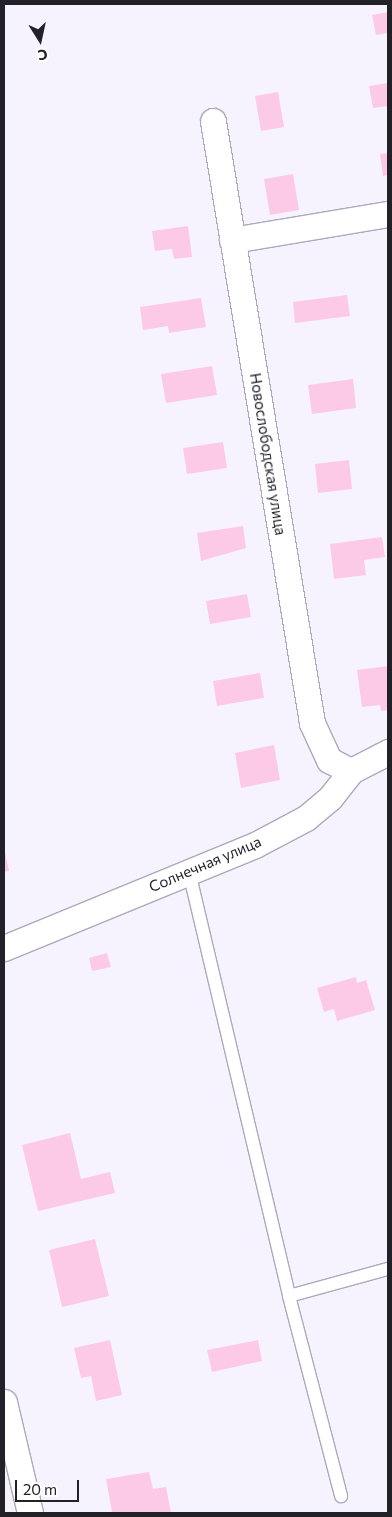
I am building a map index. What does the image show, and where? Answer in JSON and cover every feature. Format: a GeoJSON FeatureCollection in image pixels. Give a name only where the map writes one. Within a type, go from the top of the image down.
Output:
{"type":"FeatureCollection","features":[{"type":"Feature","properties":{"kind":"street","name":"Новослободская улица"},"geometry":{"type":"LineString","coordinates":[[213,121],[312,724],[329,760],[351,770]]}},
{"type":"Feature","properties":{"kind":"street"},"geometry":{"type":"LineString","coordinates":[[232,240],[388,214]]}},
{"type":"Feature","properties":{"kind":"street","name":"Солнечная улица"},"geometry":{"type":"LineString","coordinates":[[4,948],[189,872],[306,818],[330,798],[351,770],[388,752]]}},
{"type":"Feature","properties":{"kind":"street"},"geometry":{"type":"LineString","coordinates":[[4,1402],[30,1513]]}},
{"type":"Feature","properties":{"kind":"lane"},"geometry":{"type":"LineString","coordinates":[[189,872],[289,1296],[341,1496]]}},
{"type":"Feature","properties":{"kind":"lane"},"geometry":{"type":"LineString","coordinates":[[289,1296],[388,1269]]}},
{"type":"Feature","properties":{"kind":"building"},"geometry":{"type":"Polygon","coordinates":[[[388,12],[388,33],[376,35],[372,15],[388,12]]]}},
{"type":"Feature","properties":{"kind":"building"},"geometry":{"type":"Polygon","coordinates":[[[388,83],[388,106],[373,108],[369,86],[388,83]]]}},
{"type":"Feature","properties":{"kind":"building"},"geometry":{"type":"Polygon","coordinates":[[[278,92],[284,127],[261,131],[255,96],[278,92]]]}},
{"type":"Feature","properties":{"kind":"building"},"geometry":{"type":"Polygon","coordinates":[[[388,153],[388,175],[383,176],[380,154],[388,153]]]}},
{"type":"Feature","properties":{"kind":"building"},"geometry":{"type":"Polygon","coordinates":[[[293,174],[299,210],[270,215],[264,179],[293,174]]]}},
{"type":"Feature","properties":{"kind":"building"},"geometry":{"type":"Polygon","coordinates":[[[188,226],[192,257],[174,259],[172,249],[155,251],[152,231],[188,226]]]}},
{"type":"Feature","properties":{"kind":"building"},"geometry":{"type":"Polygon","coordinates":[[[347,295],[350,316],[295,323],[293,302],[347,295]]]}},
{"type":"Feature","properties":{"kind":"building"},"geometry":{"type":"Polygon","coordinates":[[[201,298],[206,327],[169,333],[168,326],[143,330],[140,307],[201,298]]]}},
{"type":"Feature","properties":{"kind":"building"},"geometry":{"type":"Polygon","coordinates":[[[212,366],[217,395],[166,403],[161,374],[212,366]]]}},
{"type":"Feature","properties":{"kind":"building"},"geometry":{"type":"Polygon","coordinates":[[[353,379],[356,408],[312,414],[308,385],[353,379]]]}},
{"type":"Feature","properties":{"kind":"building"},"geometry":{"type":"Polygon","coordinates":[[[223,442],[227,468],[187,474],[183,448],[223,442]]]}},
{"type":"Feature","properties":{"kind":"building"},"geometry":{"type":"Polygon","coordinates":[[[349,460],[352,489],[318,493],[315,464],[349,460]]]}},
{"type":"Feature","properties":{"kind":"building"},"geometry":{"type":"Polygon","coordinates":[[[243,526],[246,548],[201,561],[197,533],[243,526]]]}},
{"type":"Feature","properties":{"kind":"building"},"geometry":{"type":"Polygon","coordinates":[[[382,537],[385,557],[364,560],[366,575],[334,579],[330,544],[382,537]]]}},
{"type":"Feature","properties":{"kind":"building"},"geometry":{"type":"Polygon","coordinates":[[[247,594],[251,617],[210,624],[206,601],[247,594]]]}},
{"type":"Feature","properties":{"kind":"building"},"geometry":{"type":"Polygon","coordinates":[[[388,666],[388,710],[381,711],[380,705],[362,707],[357,670],[388,666]]]}},
{"type":"Feature","properties":{"kind":"building"},"geometry":{"type":"Polygon","coordinates":[[[260,673],[264,698],[217,706],[213,681],[260,673]]]}},
{"type":"Feature","properties":{"kind":"building"},"geometry":{"type":"Polygon","coordinates":[[[274,745],[280,780],[241,788],[235,753],[274,745]]]}},
{"type":"Feature","properties":{"kind":"building"},"geometry":{"type":"Polygon","coordinates":[[[4,848],[9,871],[4,872],[4,848]]]}},
{"type":"Feature","properties":{"kind":"building"},"geometry":{"type":"Polygon","coordinates":[[[107,953],[111,967],[92,971],[89,958],[107,953]]]}},
{"type":"Feature","properties":{"kind":"building"},"geometry":{"type":"Polygon","coordinates":[[[356,977],[357,983],[366,980],[375,1010],[337,1021],[334,1009],[324,1012],[317,988],[356,977]]]}},
{"type":"Feature","properties":{"kind":"building"},"geometry":{"type":"Polygon","coordinates":[[[70,1133],[81,1179],[110,1172],[115,1193],[38,1211],[22,1145],[70,1133]]]}},
{"type":"Feature","properties":{"kind":"building"},"geometry":{"type":"Polygon","coordinates":[[[95,1239],[109,1296],[62,1307],[49,1250],[95,1239]]]}},
{"type":"Feature","properties":{"kind":"building"},"geometry":{"type":"Polygon","coordinates":[[[110,1340],[122,1395],[96,1401],[91,1376],[81,1378],[74,1348],[110,1340]]]}},
{"type":"Feature","properties":{"kind":"building"},"geometry":{"type":"Polygon","coordinates":[[[258,1340],[262,1361],[212,1372],[207,1350],[258,1340]]]}},
{"type":"Feature","properties":{"kind":"building"},"geometry":{"type":"Polygon","coordinates":[[[149,1472],[153,1489],[166,1487],[171,1513],[112,1512],[106,1479],[149,1472]]]}}]}
